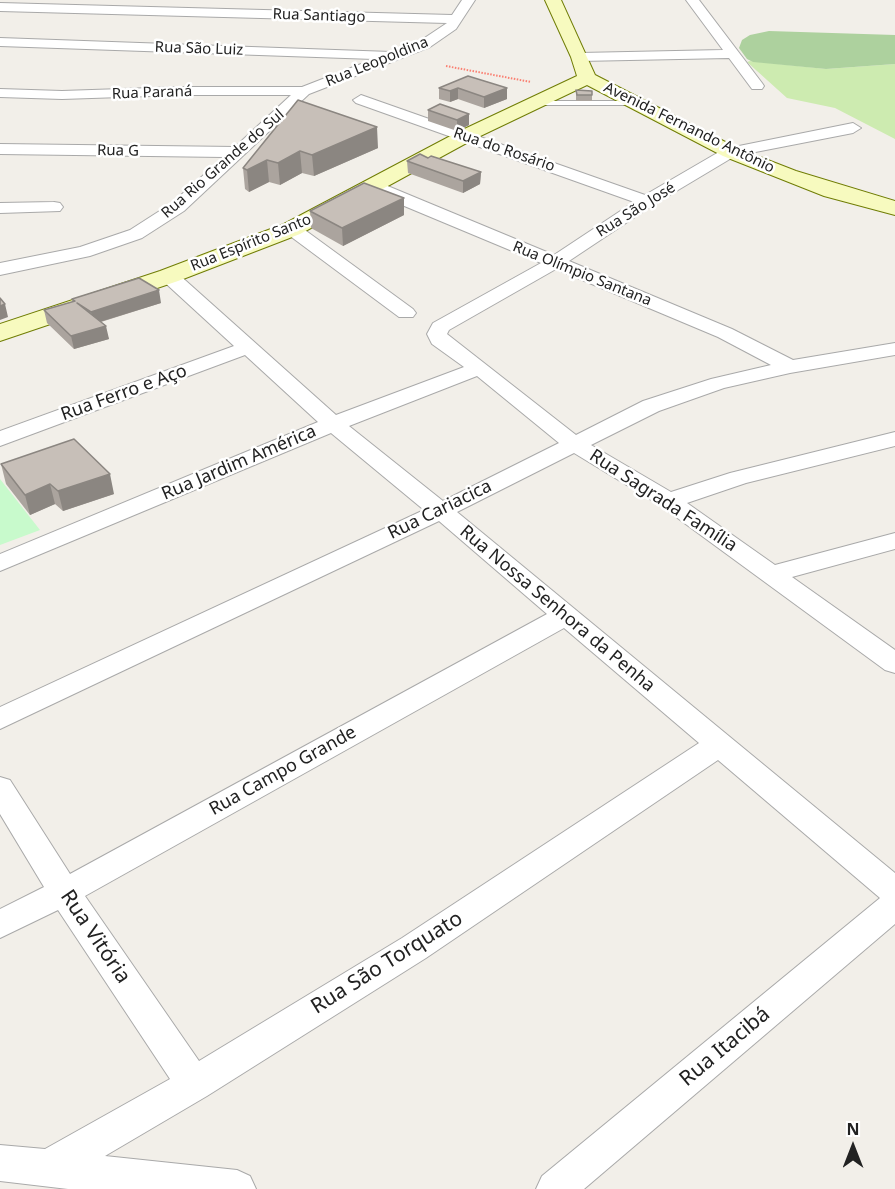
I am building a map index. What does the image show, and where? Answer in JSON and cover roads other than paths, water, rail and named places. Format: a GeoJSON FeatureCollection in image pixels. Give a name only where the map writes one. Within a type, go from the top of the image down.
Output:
{"type":"FeatureCollection","features":[{"type":"Feature","properties":{"kind":"street","name":"Rua Leopoldina"},"geometry":{"type":"LineString","coordinates":[[303,91],[399,55],[434,39],[457,19],[469,0]]}},
{"type":"Feature","properties":{"kind":"street"},"geometry":{"type":"LineString","coordinates":[[553,0],[584,68],[733,54]]}},
{"type":"Feature","properties":{"kind":"street"},"geometry":{"type":"LineString","coordinates":[[692,0],[757,86]]}},
{"type":"Feature","properties":{"kind":"street","name":"Rua Santiago"},"geometry":{"type":"LineString","coordinates":[[0,7],[457,19]]}},
{"type":"Feature","properties":{"kind":"street","name":"Rua São Luiz"},"geometry":{"type":"LineString","coordinates":[[0,42],[399,55]]}},
{"type":"Feature","properties":{"kind":"street","name":"Rua Espírito Santo"},"geometry":{"type":"LineString","coordinates":[[0,333],[169,276],[292,229],[465,136],[561,88],[584,68]]}},
{"type":"Feature","properties":{"kind":"street","name":"Avenida Fernando Antônio"},"geometry":{"type":"LineString","coordinates":[[584,68],[635,103],[730,152],[832,191],[895,208]]}},
{"type":"Feature","properties":{"kind":"street","name":"Rua Paraná"},"geometry":{"type":"LineString","coordinates":[[0,93],[62,95],[181,91],[303,91]]}},
{"type":"Feature","properties":{"kind":"street","name":"Rua Rio Grande do Sul"},"geometry":{"type":"LineString","coordinates":[[0,269],[84,252],[136,234],[178,207],[280,115],[303,91]]}},
{"type":"Feature","properties":{"kind":"street","name":"Rua do Rosário"},"geometry":{"type":"LineString","coordinates":[[361,100],[647,201]]}},
{"type":"Feature","properties":{"kind":"street","name":"Rua São José"},"geometry":{"type":"LineString","coordinates":[[437,334],[440,327],[554,263],[647,201],[730,152],[853,128]]}},
{"type":"Feature","properties":{"kind":"street","name":"Rua G"},"geometry":{"type":"LineString","coordinates":[[0,149],[237,152]]}},
{"type":"Feature","properties":{"kind":"street","name":"Rua Olímpio Santana"},"geometry":{"type":"LineString","coordinates":[[372,186],[725,333],[790,367]]}},
{"type":"Feature","properties":{"kind":"street"},"geometry":{"type":"LineString","coordinates":[[0,208],[54,207]]}},
{"type":"Feature","properties":{"kind":"street"},"geometry":{"type":"LineString","coordinates":[[292,229],[406,313]]}},
{"type":"Feature","properties":{"kind":"street","name":"Rua Nossa Senhora da Penha"},"geometry":{"type":"LineString","coordinates":[[169,276],[333,424],[441,511],[895,892]]}},
{"type":"Feature","properties":{"kind":"street","name":"Rua Sagrada Família"},"geometry":{"type":"LineString","coordinates":[[437,334],[439,340],[480,368],[574,444],[669,501],[895,663]]}},
{"type":"Feature","properties":{"kind":"street","name":"Rua Ferro e Aço"},"geometry":{"type":"LineString","coordinates":[[0,439],[249,346]]}},
{"type":"Feature","properties":{"kind":"street","name":"Rua Cariacica"},"geometry":{"type":"LineString","coordinates":[[0,719],[441,511],[651,406],[718,383],[790,367],[895,349]]}},
{"type":"Feature","properties":{"kind":"street","name":"Rua Jardim América"},"geometry":{"type":"LineString","coordinates":[[0,562],[333,424],[480,368]]}},
{"type":"Feature","properties":{"kind":"street"},"geometry":{"type":"LineString","coordinates":[[669,501],[738,478],[895,439]]}},
{"type":"Feature","properties":{"kind":"street"},"geometry":{"type":"LineString","coordinates":[[773,574],[895,541]]}},
{"type":"Feature","properties":{"kind":"street","name":"Rua Campo Grande"},"geometry":{"type":"LineString","coordinates":[[0,924],[64,892],[565,616]]}},
{"type":"Feature","properties":{"kind":"street","name":"Rua São Torquato"},"geometry":{"type":"LineString","coordinates":[[48,1168],[194,1084],[414,948],[718,745]]}},
{"type":"Feature","properties":{"kind":"street","name":"Rua Vitória"},"geometry":{"type":"LineString","coordinates":[[0,788],[64,892],[194,1084]]}},
{"type":"Feature","properties":{"kind":"street","name":"Rua Itacibá"},"geometry":{"type":"LineString","coordinates":[[555,1189],[895,905]]}},
{"type":"Feature","properties":{"kind":"street"},"geometry":{"type":"LineString","coordinates":[[0,1162],[237,1189]]}},
{"type":"Feature","properties":{"kind":"lane"},"geometry":{"type":"LineString","coordinates":[[533,103],[635,103]]}}]}
